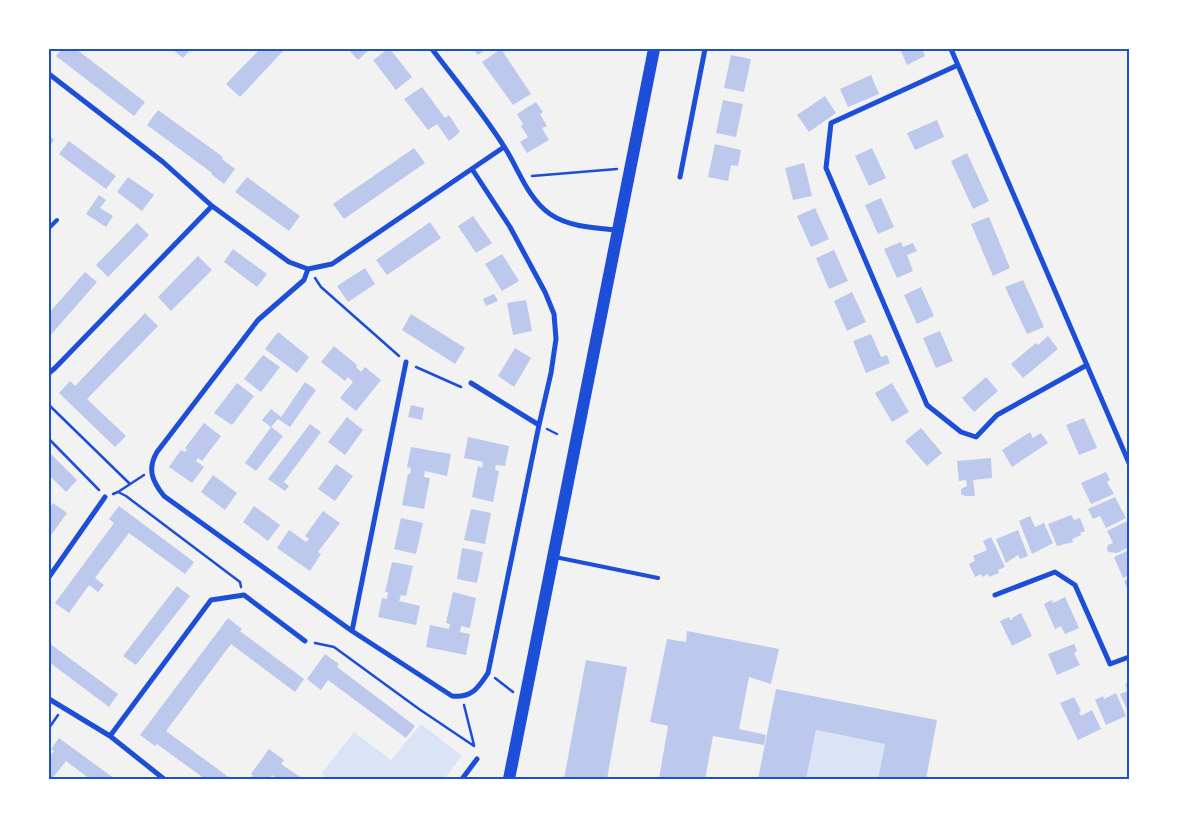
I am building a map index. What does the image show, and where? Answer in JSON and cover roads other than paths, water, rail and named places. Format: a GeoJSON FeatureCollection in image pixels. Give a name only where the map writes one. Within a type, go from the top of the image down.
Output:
{"type":"FeatureCollection","features":[{"type":"Feature","properties":{"kind":"main road"},"geometry":{"type":"LineString","coordinates":[[509,779],[654,49]]}},
{"type":"Feature","properties":{"kind":"street"},"geometry":{"type":"LineString","coordinates":[[432,49],[504,147],[534,198],[542,208],[570,223],[617,230]]}},
{"type":"Feature","properties":{"kind":"street"},"geometry":{"type":"LineString","coordinates":[[680,176],[705,49]]}},
{"type":"Feature","properties":{"kind":"street"},"geometry":{"type":"LineString","coordinates":[[951,49],[1129,463]]}},
{"type":"Feature","properties":{"kind":"street"},"geometry":{"type":"LineString","coordinates":[[958,65],[831,123],[826,168],[927,405],[961,432],[976,437],[997,415],[1087,365]]}},
{"type":"Feature","properties":{"kind":"street"},"geometry":{"type":"LineString","coordinates":[[49,74],[163,162],[212,206],[289,262],[308,269],[332,264],[504,147]]}},
{"type":"Feature","properties":{"kind":"street"},"geometry":{"type":"LineString","coordinates":[[308,269],[304,280],[258,320],[157,452],[150,470],[156,486],[164,496],[352,631],[452,696],[462,697],[476,689],[488,673],[551,373],[556,339],[554,314],[545,292],[510,227],[472,169]]}},
{"type":"Feature","properties":{"kind":"street"},"geometry":{"type":"LineString","coordinates":[[49,372],[212,206]]}},
{"type":"Feature","properties":{"kind":"street"},"geometry":{"type":"LineString","coordinates":[[352,631],[406,362]]}},
{"type":"Feature","properties":{"kind":"street"},"geometry":{"type":"LineString","coordinates":[[471,382],[539,425]]}},
{"type":"Feature","properties":{"kind":"street"},"geometry":{"type":"LineString","coordinates":[[49,577],[105,496]]}},
{"type":"Feature","properties":{"kind":"street"},"geometry":{"type":"LineString","coordinates":[[995,594],[1055,572],[1075,585],[1110,664],[1129,657]]}},
{"type":"Feature","properties":{"kind":"street"},"geometry":{"type":"LineString","coordinates":[[110,736],[211,600],[244,595],[305,641]]}},
{"type":"Feature","properties":{"kind":"street"},"geometry":{"type":"LineString","coordinates":[[49,699],[110,736],[164,779]]}},
{"type":"Feature","properties":{"kind":"street"},"geometry":{"type":"LineString","coordinates":[[462,779],[477,759]]}},
{"type":"Feature","properties":{"kind":"lane"},"geometry":{"type":"LineString","coordinates":[[49,228],[56,220]]}},
{"type":"Feature","properties":{"kind":"lane"},"geometry":{"type":"LineString","coordinates":[[554,556],[658,578]]}}]}
